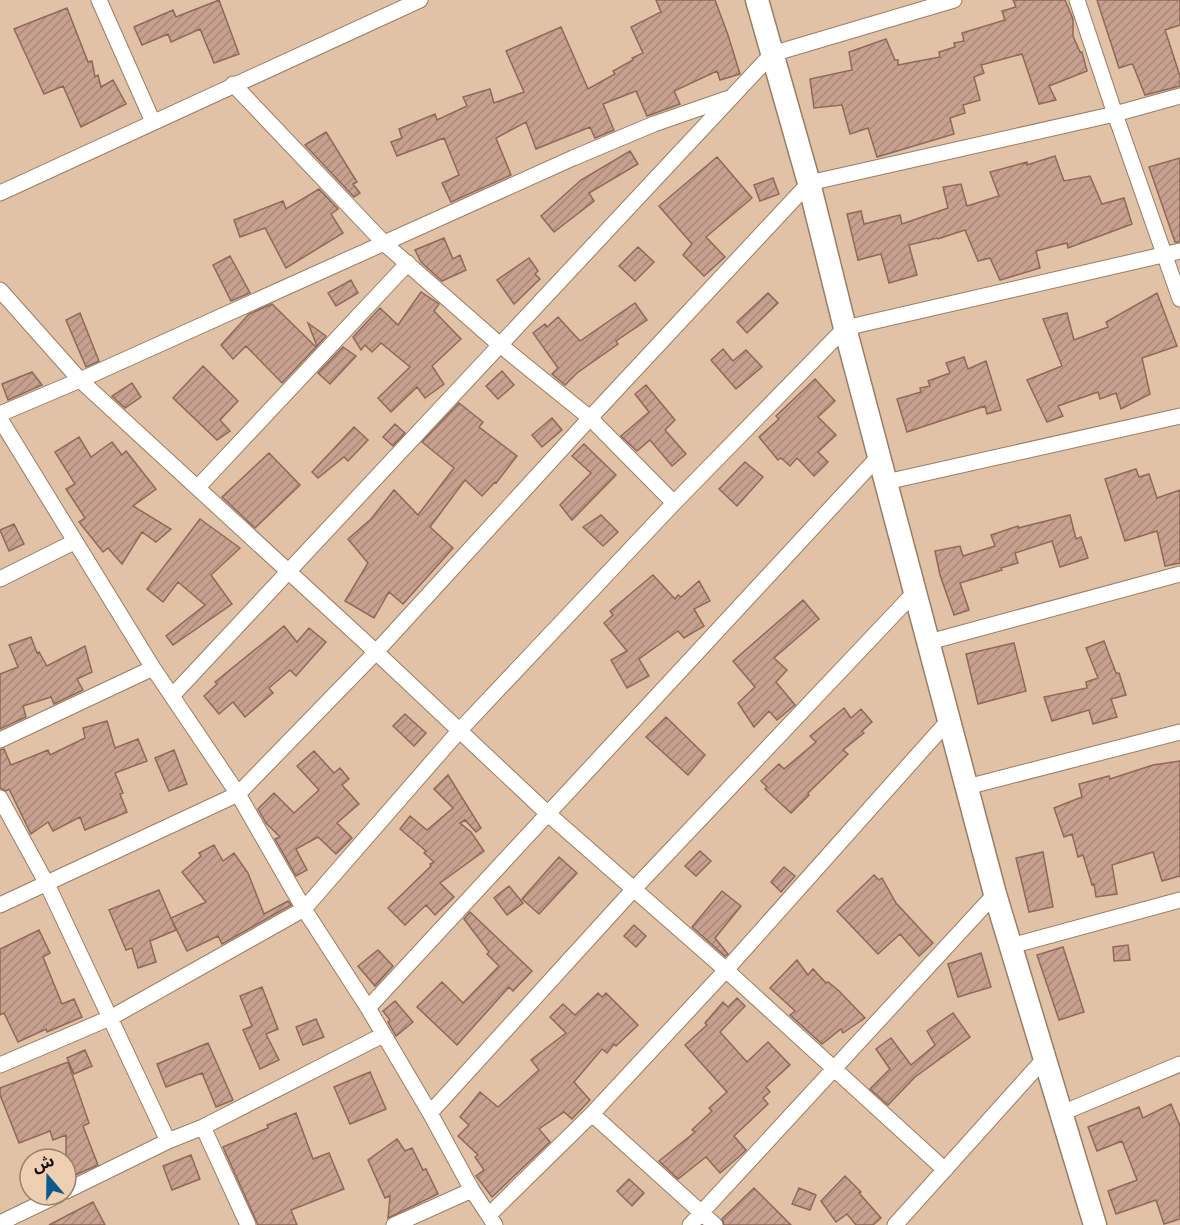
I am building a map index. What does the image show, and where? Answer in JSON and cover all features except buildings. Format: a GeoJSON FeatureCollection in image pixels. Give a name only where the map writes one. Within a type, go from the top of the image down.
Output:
{"type":"FeatureCollection","features":[{"type":"Feature","properties":{"kind":"street"},"geometry":{"type":"LineString","coordinates":[[99,0],[153,122]]}},
{"type":"Feature","properties":{"kind":"street"},"geometry":{"type":"LineString","coordinates":[[757,0],[809,183],[845,328],[995,894],[1095,1225]]}},
{"type":"Feature","properties":{"kind":"street"},"geometry":{"type":"LineString","coordinates":[[172,696],[772,54],[954,0]]}},
{"type":"Feature","properties":{"kind":"street"},"geometry":{"type":"LineString","coordinates":[[1077,0],[1115,114],[1173,252],[1180,299]]}},
{"type":"Feature","properties":{"kind":"street"},"geometry":{"type":"LineString","coordinates":[[0,193],[414,1]]}},
{"type":"Feature","properties":{"kind":"street"},"geometry":{"type":"LineString","coordinates":[[233,84],[385,244],[500,345],[590,418],[674,502]]}},
{"type":"Feature","properties":{"kind":"street"},"geometry":{"type":"LineString","coordinates":[[0,905],[238,794],[376,652],[809,183],[1115,114],[1180,96]]}},
{"type":"Feature","properties":{"kind":"street"},"geometry":{"type":"LineString","coordinates":[[0,414],[385,244],[573,158],[654,124],[732,97]]}},
{"type":"Feature","properties":{"kind":"street"},"geometry":{"type":"LineString","coordinates":[[0,1065],[112,1017],[304,909],[459,731],[674,502],[845,328],[1173,252]]}},
{"type":"Feature","properties":{"kind":"street"},"geometry":{"type":"LineString","coordinates":[[198,487],[408,263]]}},
{"type":"Feature","properties":{"kind":"street"},"geometry":{"type":"LineString","coordinates":[[0,290],[80,380],[547,813],[726,970],[945,1170]]}},
{"type":"Feature","properties":{"kind":"street"},"geometry":{"type":"LineString","coordinates":[[886,482],[1180,416]]}},
{"type":"Feature","properties":{"kind":"street"},"geometry":{"type":"LineString","coordinates":[[0,419],[153,668],[238,794],[304,909],[368,1008],[472,1190],[492,1220],[726,970],[949,720]]}},
{"type":"Feature","properties":{"kind":"street"},"geometry":{"type":"LineString","coordinates":[[368,1008],[880,455]]}},
{"type":"Feature","properties":{"kind":"street"},"geometry":{"type":"LineString","coordinates":[[0,579],[74,542]]}},
{"type":"Feature","properties":{"kind":"street"},"geometry":{"type":"LineString","coordinates":[[929,642],[1180,574]]}},
{"type":"Feature","properties":{"kind":"street"},"geometry":{"type":"LineString","coordinates":[[430,1113],[633,890],[915,592]]}},
{"type":"Feature","properties":{"kind":"street"},"geometry":{"type":"LineString","coordinates":[[0,740],[153,668]]}},
{"type":"Feature","properties":{"kind":"street"},"geometry":{"type":"LineString","coordinates":[[967,787],[1180,732]]}},
{"type":"Feature","properties":{"kind":"street"},"geometry":{"type":"LineString","coordinates":[[0,798],[47,884],[112,1017],[168,1141]]}},
{"type":"Feature","properties":{"kind":"street"},"geometry":{"type":"LineString","coordinates":[[690,1225],[995,894]]}},
{"type":"Feature","properties":{"kind":"street"},"geometry":{"type":"LineString","coordinates":[[1011,946],[1180,900]]}},
{"type":"Feature","properties":{"kind":"street"},"geometry":{"type":"LineString","coordinates":[[78,1185],[203,1126],[383,1035]]}},
{"type":"Feature","properties":{"kind":"street"},"geometry":{"type":"LineString","coordinates":[[895,1225],[1045,1058]]}},
{"type":"Feature","properties":{"kind":"street"},"geometry":{"type":"LineString","coordinates":[[1062,1113],[1180,1064]]}},
{"type":"Feature","properties":{"kind":"street"},"geometry":{"type":"LineString","coordinates":[[592,1114],[715,1225]]}},
{"type":"Feature","properties":{"kind":"street"},"geometry":{"type":"LineString","coordinates":[[203,1126],[248,1225]]}},
{"type":"Feature","properties":{"kind":"street"},"geometry":{"type":"LineString","coordinates":[[394,1225],[472,1190]]}},
{"type":"Feature","properties":{"kind":"street"},"geometry":{"type":"LineString","coordinates":[[0,1223],[33,1207]]}}]}
